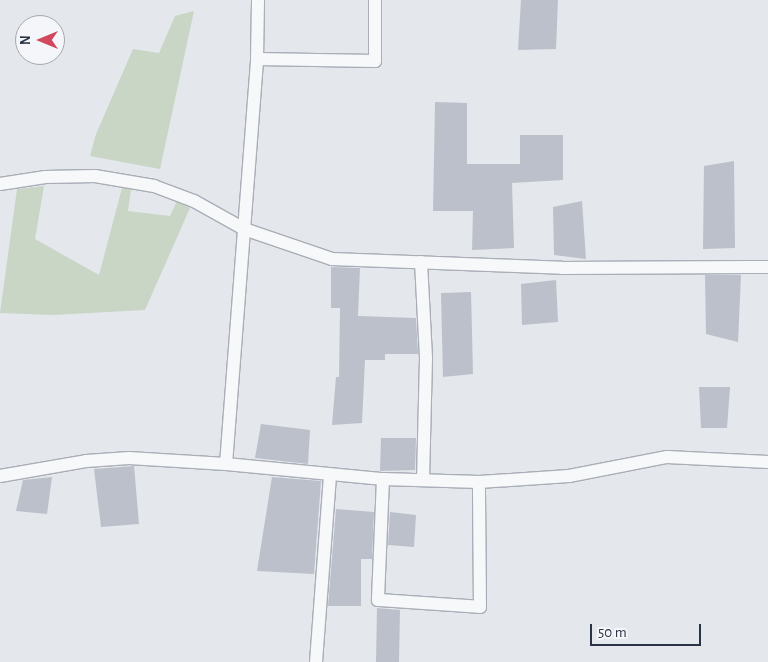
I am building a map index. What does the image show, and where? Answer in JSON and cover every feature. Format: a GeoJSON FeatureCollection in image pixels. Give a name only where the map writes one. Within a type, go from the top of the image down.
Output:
{"type":"FeatureCollection","features":[{"type":"Feature","properties":{"kind":"street"},"geometry":{"type":"LineString","coordinates":[[226,464],[258,59],[258,0]]}},
{"type":"Feature","properties":{"kind":"street"},"geometry":{"type":"LineString","coordinates":[[258,59],[375,61],[375,0]]}},
{"type":"Feature","properties":{"kind":"street"},"geometry":{"type":"LineString","coordinates":[[0,184],[45,177],[96,176],[154,186],[194,201],[244,229],[332,259],[562,268],[768,267]]}},
{"type":"Feature","properties":{"kind":"street"},"geometry":{"type":"LineString","coordinates":[[421,262],[426,358],[423,480]]}},
{"type":"Feature","properties":{"kind":"street"},"geometry":{"type":"LineString","coordinates":[[0,476],[112,459],[226,464],[383,479],[478,482],[569,476],[667,457],[768,462]]}},
{"type":"Feature","properties":{"kind":"street"},"geometry":{"type":"LineString","coordinates":[[316,662],[330,475]]}},
{"type":"Feature","properties":{"kind":"street"},"geometry":{"type":"LineString","coordinates":[[383,479],[378,600],[480,607],[478,482]]}},
{"type":"Feature","properties":{"kind":"green space"},"geometry":{"type":"Polygon","coordinates":[[[194,11],[160,169],[90,156],[96,134],[133,49],[159,53],[175,16],[194,11]]]}},
{"type":"Feature","properties":{"kind":"green space"},"geometry":{"type":"Polygon","coordinates":[[[44,186],[35,239],[99,275],[122,188],[131,189],[128,211],[170,216],[177,201],[190,208],[145,310],[53,315],[0,313],[17,189],[44,186]]]}},
{"type":"Feature","properties":{"kind":"building"},"geometry":{"type":"Polygon","coordinates":[[[521,0],[558,0],[556,49],[518,50],[521,0]]]}},
{"type":"Feature","properties":{"kind":"building"},"geometry":{"type":"Polygon","coordinates":[[[435,102],[467,103],[467,164],[520,164],[520,135],[563,135],[563,180],[512,183],[514,248],[472,250],[473,211],[433,211],[435,102]]]}},
{"type":"Feature","properties":{"kind":"building"},"geometry":{"type":"Polygon","coordinates":[[[734,161],[735,248],[703,249],[704,166],[734,161]]]}},
{"type":"Feature","properties":{"kind":"building"},"geometry":{"type":"Polygon","coordinates":[[[582,201],[586,259],[554,255],[553,207],[582,201]]]}},
{"type":"Feature","properties":{"kind":"building"},"geometry":{"type":"Polygon","coordinates":[[[331,267],[360,268],[358,316],[416,318],[418,354],[385,354],[385,360],[365,360],[362,423],[332,425],[336,377],[339,377],[340,308],[331,308],[331,267]]]}},
{"type":"Feature","properties":{"kind":"building"},"geometry":{"type":"Polygon","coordinates":[[[705,275],[741,275],[738,342],[706,334],[705,275]]]}},
{"type":"Feature","properties":{"kind":"building"},"geometry":{"type":"Polygon","coordinates":[[[556,280],[558,322],[522,325],[521,284],[556,280]]]}},
{"type":"Feature","properties":{"kind":"building"},"geometry":{"type":"Polygon","coordinates":[[[471,292],[473,374],[443,377],[441,293],[471,292]]]}},
{"type":"Feature","properties":{"kind":"building"},"geometry":{"type":"Polygon","coordinates":[[[699,387],[730,387],[727,428],[701,428],[699,387]]]}},
{"type":"Feature","properties":{"kind":"building"},"geometry":{"type":"Polygon","coordinates":[[[261,424],[310,430],[308,464],[255,458],[261,424]]]}},
{"type":"Feature","properties":{"kind":"building"},"geometry":{"type":"Polygon","coordinates":[[[381,438],[416,438],[415,470],[380,471],[381,438]]]}},
{"type":"Feature","properties":{"kind":"building"},"geometry":{"type":"Polygon","coordinates":[[[134,466],[139,524],[101,527],[94,469],[134,466]]]}},
{"type":"Feature","properties":{"kind":"building"},"geometry":{"type":"Polygon","coordinates":[[[52,477],[47,514],[16,511],[23,480],[52,477]]]}},
{"type":"Feature","properties":{"kind":"building"},"geometry":{"type":"Polygon","coordinates":[[[272,477],[321,481],[314,574],[257,571],[272,477]]]}},
{"type":"Feature","properties":{"kind":"building"},"geometry":{"type":"Polygon","coordinates":[[[336,509],[374,512],[372,559],[361,559],[361,606],[328,606],[336,509]]]}},
{"type":"Feature","properties":{"kind":"building"},"geometry":{"type":"Polygon","coordinates":[[[390,512],[416,515],[414,547],[388,545],[390,512]]]}},
{"type":"Feature","properties":{"kind":"building"},"geometry":{"type":"Polygon","coordinates":[[[377,608],[400,610],[399,662],[376,662],[377,608]]]}}]}
